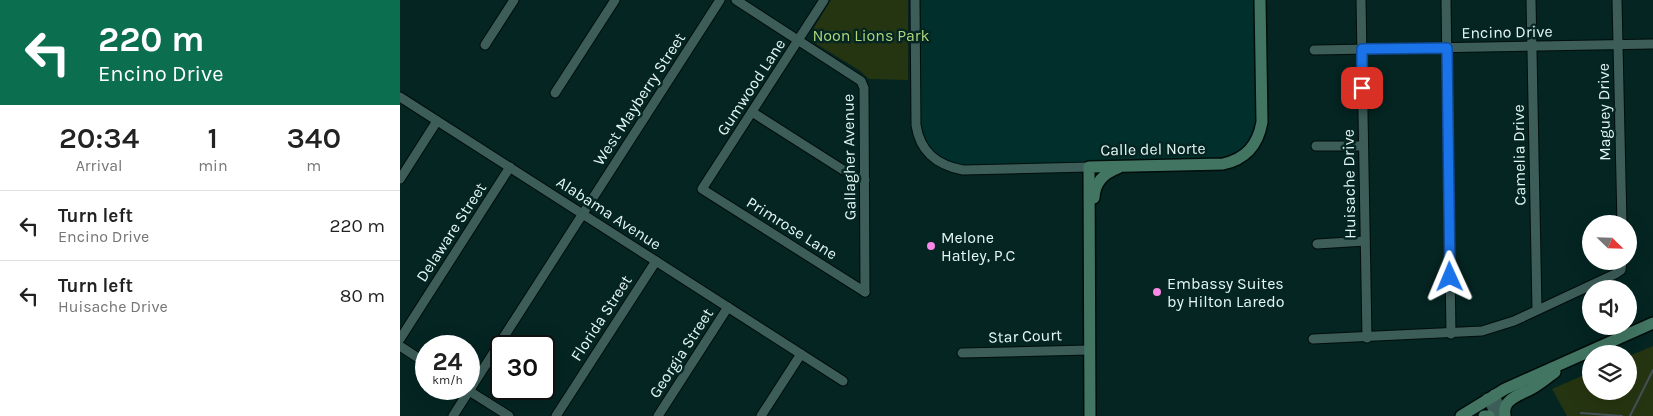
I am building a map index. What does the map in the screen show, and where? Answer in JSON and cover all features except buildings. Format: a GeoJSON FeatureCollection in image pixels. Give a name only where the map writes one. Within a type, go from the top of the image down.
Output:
{"type":"FeatureCollection","features":[{"type":"Feature","properties":{"kind":"street"},"geometry":{"type":"LineString","coordinates":[[485,44],[514,0]]}},
{"type":"Feature","properties":{"kind":"street"},"geometry":{"type":"LineString","coordinates":[[556,93],[615,0]]}},
{"type":"Feature","properties":{"kind":"street","name":"West Mayberry Street"},"geometry":{"type":"LineString","coordinates":[[480,372],[720,0]]}},
{"type":"Feature","properties":{"kind":"street","name":"Gallagher Avenue"},"geometry":{"type":"LineString","coordinates":[[736,0],[861,81],[864,88],[865,292]]}},
{"type":"Feature","properties":{"kind":"street","name":"Gumwood Lane"},"geometry":{"type":"LineString","coordinates":[[702,189],[824,0]]}},
{"type":"Feature","properties":{"kind":"street"},"geometry":{"type":"LineString","coordinates":[[915,0],[916,125],[921,144],[931,157],[944,166],[963,170],[1089,167]]}},
{"type":"Feature","properties":{"kind":"street","name":"Calle del Norte"},"geometry":{"type":"LineString","coordinates":[[1090,416],[1089,167],[1223,164],[1237,160],[1252,147],[1260,132],[1262,122],[1260,0]]}},
{"type":"Feature","properties":{"kind":"street","name":"Huisache Drive"},"geometry":{"type":"LineString","coordinates":[[1361,0],[1367,338]]}},
{"type":"Feature","properties":{"kind":"street"},"geometry":{"type":"LineString","coordinates":[[1446,0],[1452,334]]}},
{"type":"Feature","properties":{"kind":"street","name":"Camelia Drive"},"geometry":{"type":"LineString","coordinates":[[1531,0],[1537,310]]}},
{"type":"Feature","properties":{"kind":"street","name":"Maguey Drive"},"geometry":{"type":"LineString","coordinates":[[1617,0],[1622,215]]}},
{"type":"Feature","properties":{"kind":"street","name":"Encino Drive"},"geometry":{"type":"LineString","coordinates":[[1314,50],[1653,44]]}},
{"type":"Feature","properties":{"kind":"street","name":"Alabama Avenue"},"geometry":{"type":"LineString","coordinates":[[400,97],[843,381]]}},
{"type":"Feature","properties":{"kind":"street"},"geometry":{"type":"LineString","coordinates":[[752,112],[851,175],[865,180]]}},
{"type":"Feature","properties":{"kind":"street"},"geometry":{"type":"LineString","coordinates":[[400,179],[437,121]]}},
{"type":"Feature","properties":{"kind":"street"},"geometry":{"type":"LineString","coordinates":[[1316,146],[1363,146]]}},
{"type":"Feature","properties":{"kind":"street"},"geometry":{"type":"LineString","coordinates":[[1089,227],[1094,215],[1094,194],[1098,184],[1107,172],[1123,166]]}},
{"type":"Feature","properties":{"kind":"street","name":"Delaware Street"},"geometry":{"type":"LineString","coordinates":[[400,339],[510,167]]}},
{"type":"Feature","properties":{"kind":"street","name":"Primrose Lane"},"geometry":{"type":"LineString","coordinates":[[702,189],[865,292]]}},
{"type":"Feature","properties":{"kind":"street"},"geometry":{"type":"LineString","coordinates":[[1318,244],[1365,242]]}},
{"type":"Feature","properties":{"kind":"street","name":"Florida Street"},"geometry":{"type":"LineString","coordinates":[[556,416],[656,260]]}},
{"type":"Feature","properties":{"kind":"street"},"geometry":{"type":"LineString","coordinates":[[1313,339],[1452,334],[1497,328],[1537,310],[1614,270]]}},
{"type":"Feature","properties":{"kind":"street","name":"Georgia Street"},"geometry":{"type":"LineString","coordinates":[[658,416],[728,307]]}},
{"type":"Feature","properties":{"kind":"street"},"geometry":{"type":"LineString","coordinates":[[1462,416],[1490,396],[1653,323]]}},
{"type":"Feature","properties":{"kind":"street"},"geometry":{"type":"LineString","coordinates":[[400,346],[415,356]]}},
{"type":"Feature","properties":{"kind":"street","name":"Star Court"},"geometry":{"type":"LineString","coordinates":[[962,353],[1089,350]]}},
{"type":"Feature","properties":{"kind":"street"},"geometry":{"type":"LineString","coordinates":[[761,416],[801,354]]}},
{"type":"Feature","properties":{"kind":"street"},"geometry":{"type":"LineString","coordinates":[[1505,416],[1505,407],[1511,398],[1538,384],[1568,362]]}},
{"type":"Feature","properties":{"kind":"street"},"geometry":{"type":"LineString","coordinates":[[1490,396],[1505,416]]}},
{"type":"Feature","properties":{"kind":"street"},"geometry":{"type":"LineString","coordinates":[[1490,396],[1496,416]]}},
{"type":"Feature","properties":{"kind":"street"},"geometry":{"type":"LineString","coordinates":[[480,398],[509,416]]}},
{"type":"Feature","properties":{"kind":"street","name":"West Mayberry Street"},"geometry":{"type":"LineString","coordinates":[[453,416],[462,400]]}},
{"type":"Feature","properties":{"kind":"street"},"geometry":{"type":"LineString","coordinates":[[1484,416],[1489,416]]}},
{"type":"Feature","properties":{"kind":"shaded area"},"geometry":{"type":"Polygon","coordinates":[[[921,0],[1255,0],[1258,118],[1254,135],[1247,147],[1231,157],[966,166],[951,164],[936,155],[930,147],[921,127],[921,0]]]}},
{"type":"Feature","properties":{"kind":"green space","name":"Noon Lions Park"},"geometry":{"type":"Polygon","coordinates":[[[831,0],[908,0],[908,80],[869,79],[859,70],[813,42],[812,31],[831,0]]]}},
{"type":"Feature","properties":{"kind":"green space"},"geometry":{"type":"Polygon","coordinates":[[[1653,346],[1653,416],[1567,416],[1552,389],[1582,376],[1582,400],[1637,400],[1637,353],[1653,346]]]}},
{"type":"Feature","properties":{"kind":"waterway"},"geometry":{"type":"LineString","coordinates":[[1630,416],[1653,370]]}},
{"type":"Feature","properties":{"kind":"waterway"},"geometry":{"type":"LineString","coordinates":[[1581,413],[1622,416]]}},
{"type":"Feature","properties":{"kind":"place","name":"Melone Hatley, P.C"},"geometry":{"type":"Point","coordinates":[931,246]}},
{"type":"Feature","properties":{"kind":"place","name":"Embassy Suites by Hilton Laredo"},"geometry":{"type":"Point","coordinates":[1157,292]}},
{"type":"Feature","properties":{"kind":"route"},"geometry":{"type":"LineString","coordinates":[[1362,88],[1362,49],[1447,48],[1450,277]]}}]}
